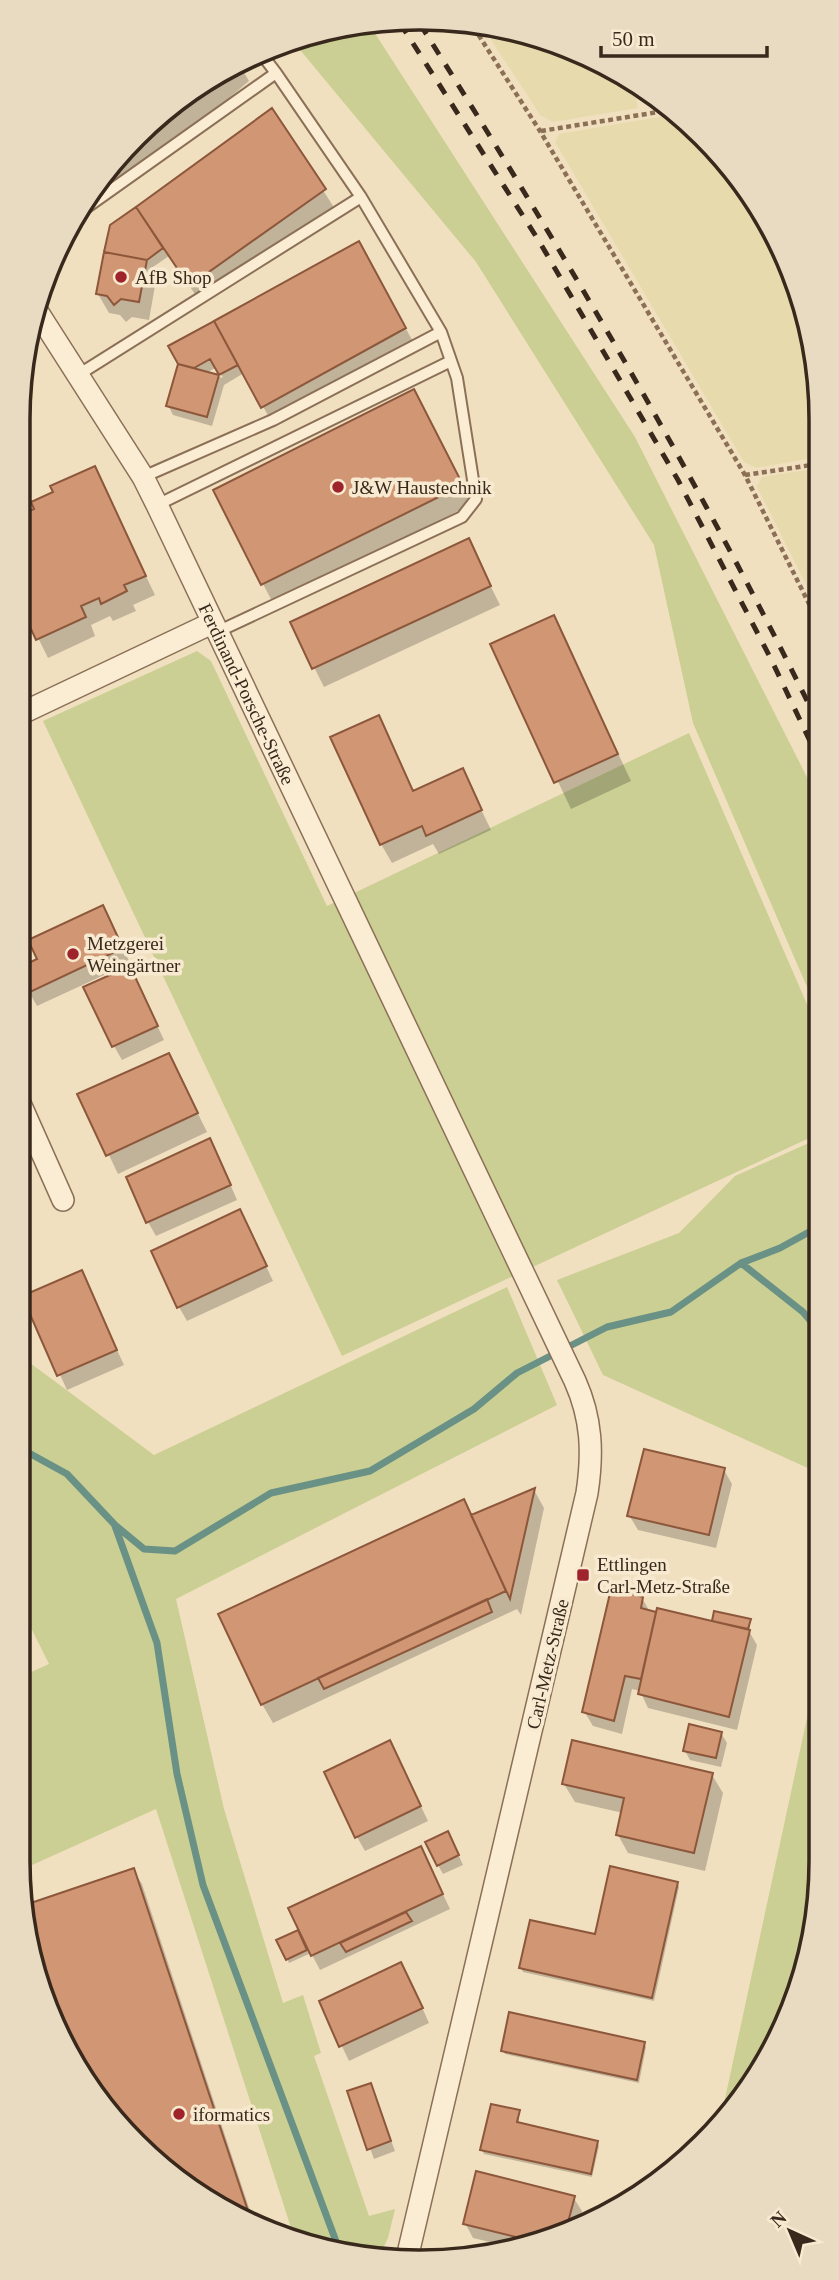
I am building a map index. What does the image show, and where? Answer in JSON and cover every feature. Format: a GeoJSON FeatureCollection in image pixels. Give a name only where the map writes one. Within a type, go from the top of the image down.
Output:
{"type":"FeatureCollection","features":[{"type":"Feature","properties":{"kind":"street","name":"Ferdinand-Porsche-Straße"},"geometry":{"type":"LineString","coordinates":[[41,326],[78,375],[143,477],[356,928],[440,1092]]}},
{"type":"Feature","properties":{"kind":"street"},"geometry":{"type":"LineString","coordinates":[[30,710],[214,628]]}},
{"type":"Feature","properties":{"kind":"street","name":"Carl-Metz-Straße"},"geometry":{"type":"LineString","coordinates":[[409,2250],[587,1493],[591,1464],[589,1421],[569,1369],[440,1092]]}},
{"type":"Feature","properties":{"kind":"street"},"geometry":{"type":"LineString","coordinates":[[30,1126],[63,1200]]}},
{"type":"Feature","properties":{"kind":"lane"},"geometry":{"type":"LineString","coordinates":[[214,628],[462,517],[471,509],[476,499],[457,378],[441,332],[361,197],[267,61]]}},
{"type":"Feature","properties":{"kind":"lane"},"geometry":{"type":"LineString","coordinates":[[97,200],[276,73]]}},
{"type":"Feature","properties":{"kind":"lane"},"geometry":{"type":"LineString","coordinates":[[78,375],[361,197]]}},
{"type":"Feature","properties":{"kind":"lane"},"geometry":{"type":"LineString","coordinates":[[143,477],[273,420],[441,332]]}},
{"type":"Feature","properties":{"kind":"lane"},"geometry":{"type":"LineString","coordinates":[[157,505],[451,361]]}},
{"type":"Feature","properties":{"kind":"path"},"geometry":{"type":"LineString","coordinates":[[478,34],[540,131],[745,475],[809,604]]}},
{"type":"Feature","properties":{"kind":"path"},"geometry":{"type":"LineString","coordinates":[[540,131],[659,112]]}},
{"type":"Feature","properties":{"kind":"path"},"geometry":{"type":"LineString","coordinates":[[745,475],[809,465]]}},
{"type":"Feature","properties":{"kind":"shaded area"},"geometry":{"type":"Polygon","coordinates":[[[488,36],[545,50],[592,70],[636,95],[638,108],[553,122],[540,115],[488,36]]]}},
{"type":"Feature","properties":{"kind":"shaded area"},"geometry":{"type":"Polygon","coordinates":[[[664,116],[695,144],[729,182],[769,247],[789,294],[806,369],[809,459],[756,468],[744,462],[555,142],[559,134],[664,116]]]}},
{"type":"Feature","properties":{"kind":"shaded area"},"geometry":{"type":"Polygon","coordinates":[[[809,469],[809,590],[757,487],[762,477],[809,469]]]}},
{"type":"Feature","properties":{"kind":"green space"},"geometry":{"type":"Polygon","coordinates":[[[374,33],[635,437],[809,781],[809,992],[693,723],[654,545],[476,262],[299,49],[343,37],[374,33]]]}},
{"type":"Feature","properties":{"kind":"green space"},"geometry":{"type":"Polygon","coordinates":[[[197,651],[211,661],[327,906],[689,733],[809,1009],[809,1138],[342,1356],[43,721],[197,651]]]}},
{"type":"Feature","properties":{"kind":"green space"},"geometry":{"type":"Polygon","coordinates":[[[809,1143],[809,1469],[603,1375],[557,1280],[679,1233],[735,1176],[809,1143]]]}},
{"type":"Feature","properties":{"kind":"green space"},"geometry":{"type":"Polygon","coordinates":[[[507,1287],[557,1405],[176,1599],[224,1809],[283,2003],[303,1995],[321,2053],[314,2056],[369,2216],[395,2209],[383,2248],[343,2243],[291,2229],[156,1809],[30,1866],[30,1673],[49,1664],[30,1626],[30,1363],[154,1455],[507,1287]]]}},
{"type":"Feature","properties":{"kind":"green space"},"geometry":{"type":"Polygon","coordinates":[[[809,1709],[809,1860],[802,1937],[780,2010],[744,2077],[724,2104],[809,1709]]]}},
{"type":"Feature","properties":{"kind":"building"},"geometry":{"type":"Polygon","coordinates":[[[272,108],[326,189],[189,286],[136,207],[272,108]]]}},
{"type":"Feature","properties":{"kind":"building"},"geometry":{"type":"Polygon","coordinates":[[[136,207],[163,248],[147,260],[104,252],[110,225],[136,207]]]}},
{"type":"Feature","properties":{"kind":"building"},"geometry":{"type":"Polygon","coordinates":[[[359,241],[406,328],[261,408],[214,321],[359,241]]]}},
{"type":"Feature","properties":{"kind":"building","name":"AfB Shop"},"geometry":{"type":"Polygon","coordinates":[[[104,252],[147,260],[139,302],[121,299],[114,305],[107,296],[96,294],[104,252]]]}},
{"type":"Feature","properties":{"kind":"building"},"geometry":{"type":"Polygon","coordinates":[[[214,321],[238,365],[219,375],[210,359],[194,368],[178,364],[168,346],[214,321]]]}},
{"type":"Feature","properties":{"kind":"building"},"geometry":{"type":"Polygon","coordinates":[[[178,364],[219,375],[207,417],[166,406],[178,364]]]}},
{"type":"Feature","properties":{"kind":"building","name":"J&W Haustechnik"},"geometry":{"type":"Polygon","coordinates":[[[414,389],[463,485],[261,585],[213,490],[414,389]]]}},
{"type":"Feature","properties":{"kind":"building"},"geometry":{"type":"Polygon","coordinates":[[[95,466],[146,576],[124,585],[127,591],[101,604],[99,598],[81,606],[86,617],[36,640],[30,627],[30,511],[34,509],[31,502],[53,492],[50,486],[95,466]]]}},
{"type":"Feature","properties":{"kind":"building"},"geometry":{"type":"Polygon","coordinates":[[[469,538],[491,586],[312,669],[290,622],[469,538]]]}},
{"type":"Feature","properties":{"kind":"building"},"geometry":{"type":"Polygon","coordinates":[[[554,615],[618,754],[554,783],[490,644],[554,615]]]}},
{"type":"Feature","properties":{"kind":"building"},"geometry":{"type":"Polygon","coordinates":[[[379,715],[413,791],[463,768],[482,810],[426,836],[422,826],[380,845],[330,737],[379,715]]]}},
{"type":"Feature","properties":{"kind":"building","name":"Metzgerei Weingärtner"},"geometry":{"type":"Polygon","coordinates":[[[103,905],[123,948],[30,992],[30,962],[37,959],[30,939],[103,905]]]}},
{"type":"Feature","properties":{"kind":"building"},"geometry":{"type":"Polygon","coordinates":[[[130,966],[158,1026],[112,1047],[83,987],[130,966]]]}},
{"type":"Feature","properties":{"kind":"building"},"geometry":{"type":"Polygon","coordinates":[[[169,1053],[198,1113],[106,1156],[77,1094],[169,1053]]]}},
{"type":"Feature","properties":{"kind":"building"},"geometry":{"type":"Polygon","coordinates":[[[210,1138],[231,1185],[146,1223],[126,1177],[210,1138]]]}},
{"type":"Feature","properties":{"kind":"building"},"geometry":{"type":"Polygon","coordinates":[[[240,1209],[267,1266],[177,1308],[151,1251],[240,1209]]]}},
{"type":"Feature","properties":{"kind":"building"},"geometry":{"type":"Polygon","coordinates":[[[82,1270],[117,1350],[57,1376],[30,1314],[30,1293],[82,1270]]]}},
{"type":"Feature","properties":{"kind":"building"},"geometry":{"type":"Polygon","coordinates":[[[644,1449],[725,1468],[709,1535],[627,1516],[644,1449]]]}},
{"type":"Feature","properties":{"kind":"building"},"geometry":{"type":"Polygon","coordinates":[[[535,1488],[510,1599],[471,1515],[535,1488]]]}},
{"type":"Feature","properties":{"kind":"building"},"geometry":{"type":"Polygon","coordinates":[[[464,1499],[506,1591],[261,1705],[218,1614],[464,1499]]]}},
{"type":"Feature","properties":{"kind":"building"},"geometry":{"type":"Polygon","coordinates":[[[611,1589],[643,1597],[641,1608],[656,1612],[641,1679],[625,1676],[614,1721],[582,1712],[611,1589]]]}},
{"type":"Feature","properties":{"kind":"building"},"geometry":{"type":"Polygon","coordinates":[[[487,1599],[492,1612],[324,1689],[318,1678],[487,1599]]]}},
{"type":"Feature","properties":{"kind":"building"},"geometry":{"type":"Polygon","coordinates":[[[657,1608],[750,1630],[729,1717],[638,1694],[657,1608]]]}},
{"type":"Feature","properties":{"kind":"building"},"geometry":{"type":"Polygon","coordinates":[[[714,1611],[751,1619],[748,1629],[712,1621],[714,1611]]]}},
{"type":"Feature","properties":{"kind":"building"},"geometry":{"type":"Polygon","coordinates":[[[689,1724],[722,1732],[716,1758],[683,1751],[689,1724]]]}},
{"type":"Feature","properties":{"kind":"building"},"geometry":{"type":"Polygon","coordinates":[[[390,1740],[421,1806],[355,1838],[324,1772],[390,1740]]]}},
{"type":"Feature","properties":{"kind":"building"},"geometry":{"type":"Polygon","coordinates":[[[572,1740],[713,1773],[694,1853],[616,1835],[624,1798],[562,1784],[572,1740]]]}},
{"type":"Feature","properties":{"kind":"building"},"geometry":{"type":"Polygon","coordinates":[[[448,1831],[459,1855],[437,1866],[425,1842],[448,1831]]]}},
{"type":"Feature","properties":{"kind":"building"},"geometry":{"type":"Polygon","coordinates":[[[421,1846],[443,1894],[311,1956],[288,1908],[421,1846]]]}},
{"type":"Feature","properties":{"kind":"building"},"geometry":{"type":"Polygon","coordinates":[[[610,1866],[678,1882],[652,1998],[519,1968],[530,1920],[595,1934],[610,1866]]]}},
{"type":"Feature","properties":{"kind":"building"},"geometry":{"type":"Polygon","coordinates":[[[134,1868],[248,2210],[203,2185],[163,2154],[126,2117],[95,2077],[70,2033],[50,1986],[37,1937],[32,1903],[134,1868]]]}},
{"type":"Feature","properties":{"kind":"building"},"geometry":{"type":"Polygon","coordinates":[[[406,1912],[412,1921],[346,1952],[340,1943],[406,1912]]]}},
{"type":"Feature","properties":{"kind":"building"},"geometry":{"type":"Polygon","coordinates":[[[298,1930],[307,1950],[286,1960],[276,1940],[298,1930]]]}},
{"type":"Feature","properties":{"kind":"building"},"geometry":{"type":"Polygon","coordinates":[[[401,1962],[423,2008],[339,2047],[319,2001],[401,1962]]]}},
{"type":"Feature","properties":{"kind":"building"},"geometry":{"type":"Polygon","coordinates":[[[509,2012],[645,2042],[637,2080],[501,2051],[509,2012]]]}},
{"type":"Feature","properties":{"kind":"building"},"geometry":{"type":"Polygon","coordinates":[[[371,2083],[391,2141],[367,2150],[347,2091],[371,2083]]]}},
{"type":"Feature","properties":{"kind":"building"},"geometry":{"type":"Polygon","coordinates":[[[491,2104],[520,2110],[517,2122],[598,2141],[591,2174],[480,2150],[491,2104]]]}},
{"type":"Feature","properties":{"kind":"building"},"geometry":{"type":"Polygon","coordinates":[[[476,2171],[575,2196],[568,2221],[518,2238],[463,2224],[476,2171]]]}},
{"type":"Feature","properties":{"kind":"waterway"},"geometry":{"type":"LineString","coordinates":[[30,1454],[67,1474],[115,1525],[144,1549],[175,1551],[271,1493],[370,1471],[474,1409],[517,1373],[607,1327],[671,1312],[741,1263],[780,1248],[809,1232]]}},
{"type":"Feature","properties":{"kind":"waterway"},"geometry":{"type":"LineString","coordinates":[[741,1263],[809,1319]]}},
{"type":"Feature","properties":{"kind":"waterway"},"geometry":{"type":"LineString","coordinates":[[115,1526],[157,1643],[177,1774],[203,1885],[336,2241]]}},
{"type":"Feature","properties":{"kind":"railway"},"geometry":{"type":"LineString","coordinates":[[424,30],[629,369],[727,545],[809,705]]}},
{"type":"Feature","properties":{"kind":"railway"},"geometry":{"type":"LineString","coordinates":[[405,31],[539,241],[678,480],[771,659],[809,739]]}},
{"type":"Feature","properties":{"kind":"place","name":"AfB Shop"},"geometry":{"type":"Point","coordinates":[121,277]}},
{"type":"Feature","properties":{"kind":"place","name":"J&W Haustechnik"},"geometry":{"type":"Point","coordinates":[338,487]}},
{"type":"Feature","properties":{"kind":"place","name":"Metzgerei Weingärtner"},"geometry":{"type":"Point","coordinates":[73,954]}},
{"type":"Feature","properties":{"kind":"place","name":"Ettlingen Carl-Metz-Straße"},"geometry":{"type":"Point","coordinates":[583,1575]}},
{"type":"Feature","properties":{"kind":"place","name":"iformatics"},"geometry":{"type":"Point","coordinates":[179,2114]}}]}
